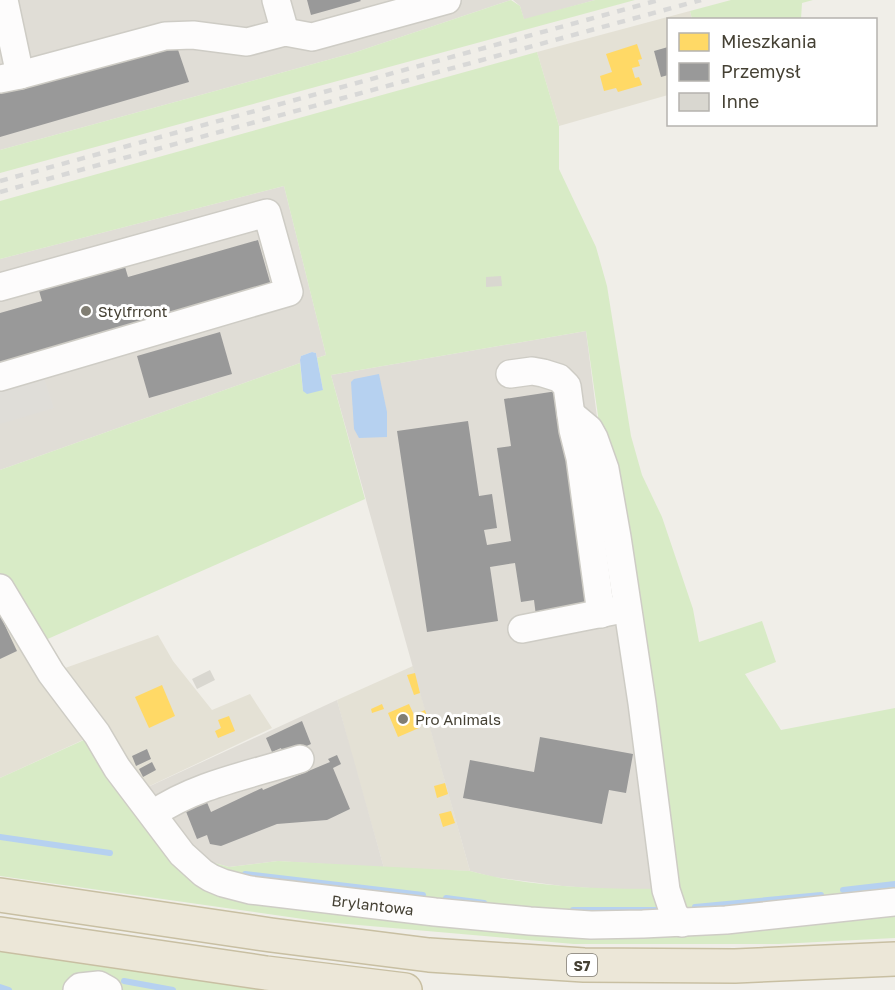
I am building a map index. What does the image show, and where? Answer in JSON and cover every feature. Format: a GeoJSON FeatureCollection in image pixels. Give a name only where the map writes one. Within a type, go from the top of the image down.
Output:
{"type":"FeatureCollection","features":[{"type":"Feature","properties":{"kind":"highway","name":"S7"},"geometry":{"type":"LineString","coordinates":[[0,895],[271,935],[429,955],[596,966],[735,966],[895,959]]}},
{"type":"Feature","properties":{"kind":"highway"},"geometry":{"type":"LineString","coordinates":[[0,934],[266,973],[405,990]]}},
{"type":"Feature","properties":{"kind":"street"},"geometry":{"type":"LineString","coordinates":[[4,0],[10,77],[165,36],[193,35],[247,42],[285,32],[312,37],[447,0]]}},
{"type":"Feature","properties":{"kind":"street"},"geometry":{"type":"LineString","coordinates":[[276,0],[285,32]]}},
{"type":"Feature","properties":{"kind":"street"},"geometry":{"type":"LineString","coordinates":[[0,287],[267,213],[289,292],[0,377]]}},
{"type":"Feature","properties":{"kind":"street"},"geometry":{"type":"LineString","coordinates":[[510,374],[532,372],[559,378],[567,386],[580,459],[601,614]]}},
{"type":"Feature","properties":{"kind":"street"},"geometry":{"type":"LineString","coordinates":[[571,414],[589,429],[600,452],[609,491],[642,702],[666,890],[674,914],[682,923]]}},
{"type":"Feature","properties":{"kind":"street","name":"Brylantowa"},"geometry":{"type":"LineString","coordinates":[[0,588],[51,673],[97,734],[117,768],[182,854],[203,873],[223,883],[243,888],[435,912],[591,925],[682,923],[895,902]]}},
{"type":"Feature","properties":{"kind":"street"},"geometry":{"type":"LineString","coordinates":[[522,628],[628,608]]}},
{"type":"Feature","properties":{"kind":"street"},"geometry":{"type":"LineString","coordinates":[[153,814],[170,802],[204,787],[300,759]]}},
{"type":"Feature","properties":{"kind":"street"},"geometry":{"type":"LineString","coordinates":[[77,990],[80,987],[99,985],[108,990]]}},
{"type":"Feature","properties":{"kind":"shaded area"},"geometry":{"type":"Polygon","coordinates":[[[0,0],[511,0],[353,53],[0,150],[0,0]]]}},
{"type":"Feature","properties":{"kind":"shaded area"},"geometry":{"type":"Polygon","coordinates":[[[513,0],[595,0],[524,20],[520,6],[513,0]]]}},
{"type":"Feature","properties":{"kind":"shaded area"},"geometry":{"type":"Polygon","coordinates":[[[690,11],[692,18],[667,18],[667,95],[559,126],[537,52],[690,11]]]}},
{"type":"Feature","properties":{"kind":"shaded area"},"geometry":{"type":"Polygon","coordinates":[[[284,186],[326,355],[317,358],[316,353],[312,352],[301,356],[300,363],[0,470],[0,259],[284,186]]]}},
{"type":"Feature","properties":{"kind":"shaded area"},"geometry":{"type":"Polygon","coordinates":[[[586,331],[666,890],[562,886],[493,877],[470,871],[331,375],[586,331]]]}},
{"type":"Feature","properties":{"kind":"shaded area"},"geometry":{"type":"Polygon","coordinates":[[[40,366],[54,408],[0,424],[0,377],[40,366]]]}},
{"type":"Feature","properties":{"kind":"shaded area"},"geometry":{"type":"Polygon","coordinates":[[[0,588],[51,673],[158,635],[173,661],[212,710],[250,694],[272,728],[137,792],[96,734],[0,778],[0,588]]]}},
{"type":"Feature","properties":{"kind":"shaded area","name":"Pro Animals"},"geometry":{"type":"Polygon","coordinates":[[[413,666],[470,871],[384,868],[352,756],[337,700],[413,666]]]}},
{"type":"Feature","properties":{"kind":"shaded area"},"geometry":{"type":"Polygon","coordinates":[[[337,700],[384,868],[278,861],[229,867],[204,860],[137,792],[337,700]]]}},
{"type":"Feature","properties":{"kind":"green space"},"geometry":{"type":"Polygon","coordinates":[[[511,0],[520,6],[524,19],[595,0],[635,0],[0,173],[0,150],[353,53],[511,0]]]}},
{"type":"Feature","properties":{"kind":"green space"},"geometry":{"type":"Polygon","coordinates":[[[731,0],[813,0],[802,3],[801,18],[692,18],[690,11],[731,0]]]}},
{"type":"Feature","properties":{"kind":"green space"},"geometry":{"type":"Polygon","coordinates":[[[537,52],[559,126],[559,169],[596,247],[607,286],[631,436],[642,475],[662,517],[693,609],[699,642],[762,621],[776,662],[745,674],[781,730],[895,708],[895,938],[779,944],[574,944],[324,922],[0,876],[0,778],[97,734],[204,860],[229,867],[278,861],[470,871],[518,881],[567,886],[665,889],[586,331],[331,375],[365,499],[34,645],[0,588],[0,470],[300,363],[303,391],[323,390],[317,358],[326,355],[284,186],[0,259],[0,201],[537,52]]]}},
{"type":"Feature","properties":{"kind":"green space"},"geometry":{"type":"Polygon","coordinates":[[[0,951],[268,990],[119,990],[74,979],[63,990],[0,990],[0,951]]]}},
{"type":"Feature","properties":{"kind":"water"},"geometry":{"type":"Polygon","coordinates":[[[316,353],[323,390],[307,394],[303,391],[300,360],[301,356],[316,353]]]}},
{"type":"Feature","properties":{"kind":"water"},"geometry":{"type":"Polygon","coordinates":[[[379,374],[387,412],[387,437],[359,438],[354,429],[351,382],[354,379],[379,374]]]}},
{"type":"Feature","properties":{"kind":"building: Mieszkania"},"geometry":{"type":"Polygon","coordinates":[[[637,44],[642,59],[638,60],[640,66],[632,68],[635,78],[639,77],[642,85],[618,92],[616,88],[604,91],[600,76],[612,72],[606,54],[637,44]]]}},
{"type":"Feature","properties":{"kind":"building: Mieszkania"},"geometry":{"type":"Polygon","coordinates":[[[415,673],[420,693],[414,695],[407,675],[415,673]]]}},
{"type":"Feature","properties":{"kind":"building: Mieszkania"},"geometry":{"type":"Polygon","coordinates":[[[162,685],[175,716],[149,728],[135,697],[162,685]]]}},
{"type":"Feature","properties":{"kind":"building: Mieszkania"},"geometry":{"type":"Polygon","coordinates":[[[382,704],[384,709],[372,713],[371,709],[382,704]]]}},
{"type":"Feature","properties":{"kind":"building: Mieszkania","name":"Pro Animals"},"geometry":{"type":"Polygon","coordinates":[[[409,704],[414,715],[425,710],[428,719],[417,723],[419,728],[398,737],[388,713],[409,704]]]}},
{"type":"Feature","properties":{"kind":"building: Mieszkania"},"geometry":{"type":"Polygon","coordinates":[[[229,716],[235,731],[218,738],[215,731],[221,728],[218,720],[229,716]]]}},
{"type":"Feature","properties":{"kind":"building: Mieszkania"},"geometry":{"type":"Polygon","coordinates":[[[445,783],[448,794],[437,798],[434,786],[445,783]]]}},
{"type":"Feature","properties":{"kind":"building: Mieszkania"},"geometry":{"type":"Polygon","coordinates":[[[451,811],[455,823],[443,827],[439,814],[451,811]]]}},
{"type":"Feature","properties":{"kind":"building: Przemysł"},"geometry":{"type":"Polygon","coordinates":[[[307,0],[360,0],[361,1],[311,15],[307,0]]]}},
{"type":"Feature","properties":{"kind":"building: Przemysł"},"geometry":{"type":"Polygon","coordinates":[[[175,41],[189,82],[0,137],[0,91],[175,41]]]}},
{"type":"Feature","properties":{"kind":"building: Przemysł"},"geometry":{"type":"Polygon","coordinates":[[[667,47],[667,75],[661,77],[654,51],[667,47]]]}},
{"type":"Feature","properties":{"kind":"building: Przemysł"},"geometry":{"type":"Polygon","coordinates":[[[258,240],[272,289],[0,366],[0,313],[42,301],[37,284],[123,260],[128,277],[258,240]]]}},
{"type":"Feature","properties":{"kind":"building: Przemysł"},"geometry":{"type":"Polygon","coordinates":[[[220,332],[232,374],[149,398],[137,356],[220,332]]]}},
{"type":"Feature","properties":{"kind":"building: Przemysł"},"geometry":{"type":"Polygon","coordinates":[[[557,391],[589,608],[536,616],[534,600],[521,602],[515,563],[490,567],[498,621],[427,632],[397,431],[468,421],[479,496],[492,494],[497,528],[484,530],[487,545],[511,541],[497,448],[511,446],[504,399],[557,391]]]}},
{"type":"Feature","properties":{"kind":"building: Przemysł"},"geometry":{"type":"Polygon","coordinates":[[[0,615],[17,651],[0,659],[0,615]]]}},
{"type":"Feature","properties":{"kind":"building: Przemysł"},"geometry":{"type":"Polygon","coordinates":[[[302,721],[311,744],[284,756],[281,748],[272,752],[266,738],[302,721]]]}},
{"type":"Feature","properties":{"kind":"building: Przemysł"},"geometry":{"type":"Polygon","coordinates":[[[540,737],[633,754],[626,793],[609,790],[602,824],[463,798],[470,760],[534,772],[540,737]]]}},
{"type":"Feature","properties":{"kind":"building: Przemysł"},"geometry":{"type":"Polygon","coordinates":[[[147,749],[151,759],[136,766],[132,756],[147,749]]]}},
{"type":"Feature","properties":{"kind":"building: Przemysł"},"geometry":{"type":"Polygon","coordinates":[[[337,755],[341,764],[333,768],[350,809],[327,820],[277,824],[221,846],[210,844],[207,835],[197,839],[185,809],[206,800],[211,812],[262,788],[263,790],[330,762],[328,759],[337,755]]]}},
{"type":"Feature","properties":{"kind":"building: Przemysł"},"geometry":{"type":"Polygon","coordinates":[[[152,762],[156,770],[143,777],[139,769],[152,762]]]}},
{"type":"Feature","properties":{"kind":"building: Inne"},"geometry":{"type":"Polygon","coordinates":[[[501,276],[502,286],[486,287],[486,277],[501,276]]]}},
{"type":"Feature","properties":{"kind":"building: Inne"},"geometry":{"type":"Polygon","coordinates":[[[210,670],[215,680],[197,689],[192,679],[210,670]]]}},
{"type":"Feature","properties":{"kind":"waterway"},"geometry":{"type":"LineString","coordinates":[[0,837],[110,853]]}},
{"type":"Feature","properties":{"kind":"waterway"},"geometry":{"type":"LineString","coordinates":[[245,874],[423,895]]}},
{"type":"Feature","properties":{"kind":"waterway"},"geometry":{"type":"LineString","coordinates":[[843,890],[895,884]]}},
{"type":"Feature","properties":{"kind":"waterway"},"geometry":{"type":"LineString","coordinates":[[695,907],[821,895]]}},
{"type":"Feature","properties":{"kind":"waterway"},"geometry":{"type":"LineString","coordinates":[[446,898],[484,903]]}},
{"type":"Feature","properties":{"kind":"waterway"},"geometry":{"type":"LineString","coordinates":[[573,910],[656,910]]}},
{"type":"Feature","properties":{"kind":"waterway"},"geometry":{"type":"LineString","coordinates":[[124,981],[173,990]]}},
{"type":"Feature","properties":{"kind":"waterway"},"geometry":{"type":"LineString","coordinates":[[0,987],[9,990]]}},
{"type":"Feature","properties":{"kind":"railway"},"geometry":{"type":"LineString","coordinates":[[0,181],[659,0]]}},
{"type":"Feature","properties":{"kind":"railway"},"geometry":{"type":"LineString","coordinates":[[0,192],[701,0]]}},
{"type":"Feature","properties":{"kind":"place","name":"Stylfrront"},"geometry":{"type":"Point","coordinates":[86,311]}},
{"type":"Feature","properties":{"kind":"place","name":"Pro Animals"},"geometry":{"type":"Point","coordinates":[403,719]}}]}
